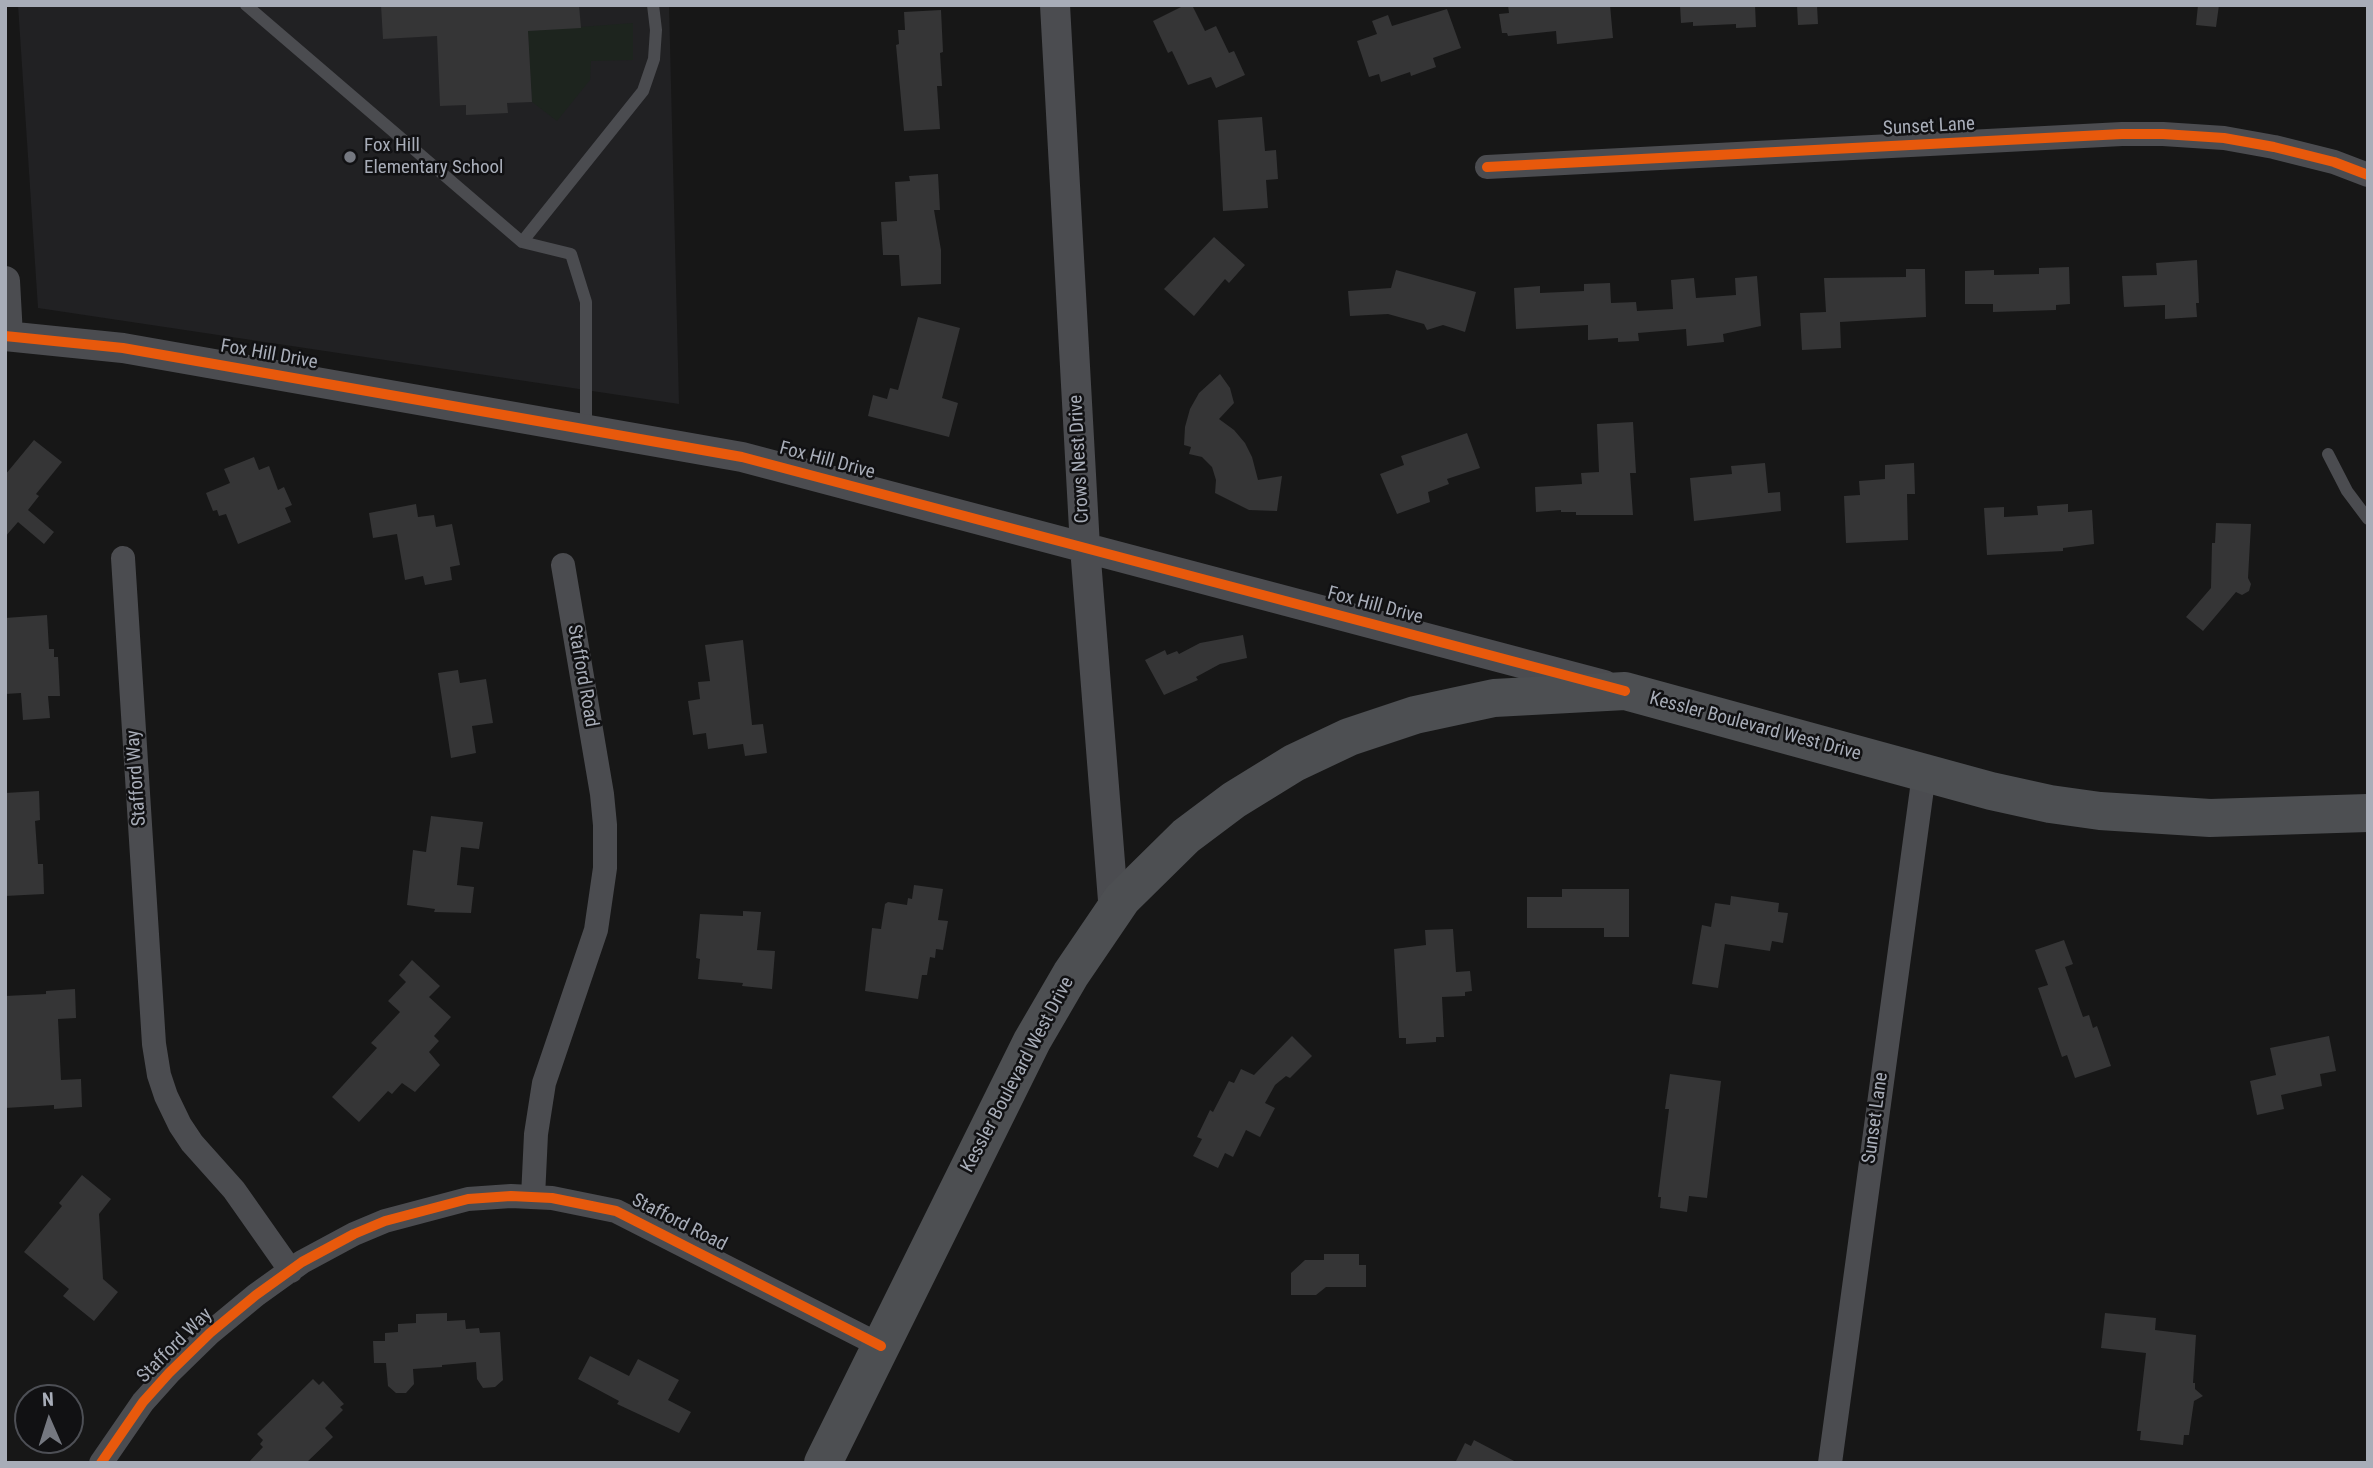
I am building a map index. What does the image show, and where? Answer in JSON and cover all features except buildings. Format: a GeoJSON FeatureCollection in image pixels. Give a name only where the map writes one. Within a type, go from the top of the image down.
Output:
{"type":"FeatureCollection","features":[{"type":"Feature","properties":{"kind":"main road","name":"Kessler Boulevard West Drive"},"geometry":{"type":"LineString","coordinates":[[823,1463],[1032,1041],[1071,974],[1135,884],[1186,836],[1223,808],[1294,762],[1349,737],[1415,715],[1494,698],[1625,691],[1991,792],[2100,811],[2210,818],[2368,813]]}},
{"type":"Feature","properties":{"kind":"street","name":"Crows Nest Drive"},"geometry":{"type":"LineString","coordinates":[[1055,5],[1085,547],[1114,913]]}},
{"type":"Feature","properties":{"kind":"street","name":"Sunset Lane"},"geometry":{"type":"LineString","coordinates":[[1487,167],[2163,134],[2254,143],[2300,153],[2368,175]]}},
{"type":"Feature","properties":{"kind":"street"},"geometry":{"type":"LineString","coordinates":[[5,281],[7,336]]}},
{"type":"Feature","properties":{"kind":"street","name":"Fox Hill Drive"},"geometry":{"type":"LineString","coordinates":[[7,336],[123,348],[742,457],[1625,691]]}},
{"type":"Feature","properties":{"kind":"street","name":"Stafford Way"},"geometry":{"type":"LineString","coordinates":[[101,1463],[136,1412],[169,1373],[221,1323],[291,1271],[234,1190],[185,1133],[170,1106],[159,1075],[154,1044],[123,558]]}},
{"type":"Feature","properties":{"kind":"street","name":"Stafford Road"},"geometry":{"type":"LineString","coordinates":[[533,1197],[536,1134],[544,1083],[593,940],[606,868],[603,804],[563,565]]}},
{"type":"Feature","properties":{"kind":"street","name":"Sunset Lane"},"geometry":{"type":"LineString","coordinates":[[1829,1463],[1924,774]]}},
{"type":"Feature","properties":{"kind":"street","name":"Stafford Road"},"geometry":{"type":"LineString","coordinates":[[291,1271],[336,1243],[385,1221],[468,1199],[533,1197],[570,1200],[616,1211],[881,1346]]}},
{"type":"Feature","properties":{"kind":"lane"},"geometry":{"type":"LineString","coordinates":[[246,5],[522,242],[571,254],[586,302],[586,429]]}},
{"type":"Feature","properties":{"kind":"lane"},"geometry":{"type":"LineString","coordinates":[[522,242],[643,90],[654,59],[656,30],[653,5]]}},
{"type":"Feature","properties":{"kind":"lane"},"geometry":{"type":"LineString","coordinates":[[2328,454],[2347,491],[2368,519]]}},
{"type":"Feature","properties":{"kind":"shaded area","name":"Fox Hill Elementary School"},"geometry":{"type":"Polygon","coordinates":[[[18,5],[669,5],[679,404],[38,308],[18,5]]]}},
{"type":"Feature","properties":{"kind":"shaded area"},"geometry":{"type":"Polygon","coordinates":[[[633,23],[633,60],[591,61],[590,80],[557,121],[532,102],[528,31],[633,23]]]}},
{"type":"Feature","properties":{"kind":"cycle path"},"geometry":{"type":"LineString","coordinates":[[1487,167],[2163,134],[2224,138],[2274,147],[2334,162],[2368,175]]}},
{"type":"Feature","properties":{"kind":"cycle path"},"geometry":{"type":"LineString","coordinates":[[5,336],[123,348],[742,457],[1625,691]]}},
{"type":"Feature","properties":{"kind":"cycle path"},"geometry":{"type":"LineString","coordinates":[[101,1463],[143,1402],[169,1373],[210,1333],[256,1295],[302,1262],[354,1234],[385,1221],[468,1199],[511,1196],[552,1198],[616,1211],[881,1346]]}},
{"type":"Feature","properties":{"kind":"place","name":"Fox Hill Elementary School"},"geometry":{"type":"Point","coordinates":[350,157]}}]}
